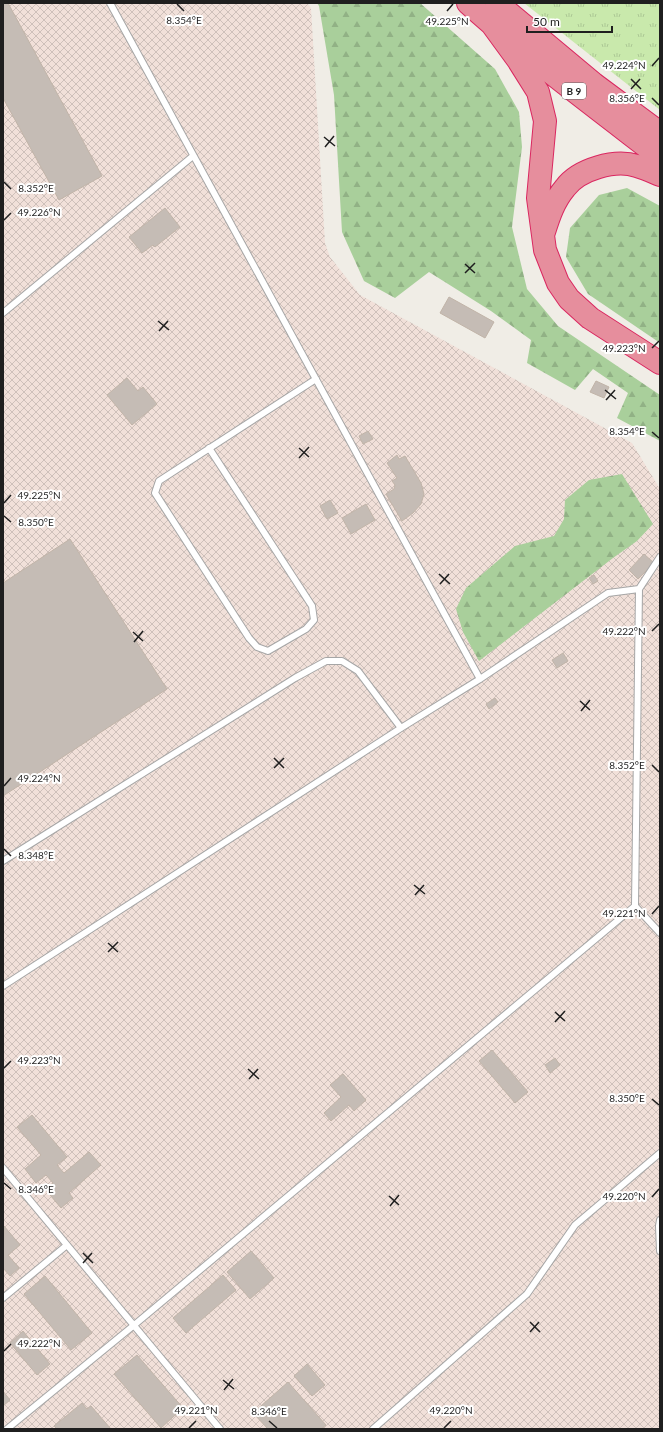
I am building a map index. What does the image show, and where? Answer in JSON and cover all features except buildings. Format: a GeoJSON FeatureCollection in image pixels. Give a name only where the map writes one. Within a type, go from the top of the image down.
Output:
{"type":"FeatureCollection","features":[{"type":"Feature","properties":{"kind":"highway","name":"B 9"},"geometry":{"type":"LineString","coordinates":[[468,3],[494,13],[660,133]]}},
{"type":"Feature","properties":{"kind":"highway","name":"B 9"},"geometry":{"type":"LineString","coordinates":[[494,13],[580,96],[660,157]]}},
{"type":"Feature","properties":{"kind":"highway"},"geometry":{"type":"LineString","coordinates":[[494,13],[518,60],[538,92],[545,121],[538,198],[545,250],[558,283],[569,300],[590,318],[660,363]]}},
{"type":"Feature","properties":{"kind":"highway"},"geometry":{"type":"LineString","coordinates":[[543,233],[555,202],[566,186],[580,175],[600,166],[617,164],[637,166],[660,176]]}},
{"type":"Feature","properties":{"kind":"lane"},"geometry":{"type":"LineString","coordinates":[[110,3],[480,679]]}},
{"type":"Feature","properties":{"kind":"lane"},"geometry":{"type":"LineString","coordinates":[[3,313],[193,156]]}},
{"type":"Feature","properties":{"kind":"lane"},"geometry":{"type":"LineString","coordinates":[[209,448],[312,606],[314,620],[306,629],[268,651],[257,648],[249,638],[155,493],[159,481],[209,448],[316,379]]}},
{"type":"Feature","properties":{"kind":"lane"},"geometry":{"type":"LineString","coordinates":[[660,557],[639,588],[635,906],[660,933]]}},
{"type":"Feature","properties":{"kind":"lane"},"geometry":{"type":"LineString","coordinates":[[3,986],[401,728],[480,679],[608,593],[639,588]]}},
{"type":"Feature","properties":{"kind":"lane"},"geometry":{"type":"LineString","coordinates":[[3,861],[295,678],[326,661],[342,661],[358,671],[401,728]]}},
{"type":"Feature","properties":{"kind":"lane"},"geometry":{"type":"LineString","coordinates":[[7,1429],[133,1326],[635,906]]}},
{"type":"Feature","properties":{"kind":"lane"},"geometry":{"type":"LineString","coordinates":[[372,1429],[527,1294],[575,1225],[660,1153]]}},
{"type":"Feature","properties":{"kind":"lane"},"geometry":{"type":"LineString","coordinates":[[3,1168],[220,1429]]}},
{"type":"Feature","properties":{"kind":"lane"},"geometry":{"type":"LineString","coordinates":[[660,1220],[658,1226],[660,1251]]}},
{"type":"Feature","properties":{"kind":"lane"},"geometry":{"type":"LineString","coordinates":[[3,1298],[67,1245]]}},
{"type":"Feature","properties":{"kind":"shaded area"},"geometry":{"type":"Polygon","coordinates":[[[3,3],[307,3],[311,8],[325,243],[330,257],[360,295],[632,443],[660,489],[660,1429],[3,1429],[3,3]]]}},
{"type":"Feature","properties":{"kind":"green space"},"geometry":{"type":"Polygon","coordinates":[[[317,3],[420,3],[495,69],[519,112],[522,147],[512,227],[527,289],[558,326],[660,395],[660,441],[617,418],[628,393],[593,369],[575,390],[527,363],[531,340],[491,311],[429,272],[395,298],[364,281],[342,232],[334,95],[319,6],[317,3]]]}},
{"type":"Feature","properties":{"kind":"green space"},"geometry":{"type":"Polygon","coordinates":[[[524,3],[660,3],[660,110],[524,3]]]}},
{"type":"Feature","properties":{"kind":"green space"},"geometry":{"type":"Polygon","coordinates":[[[627,188],[660,206],[660,343],[588,294],[566,257],[570,228],[599,195],[627,188]]]}},
{"type":"Feature","properties":{"kind":"green space"},"geometry":{"type":"Polygon","coordinates":[[[622,474],[653,524],[637,541],[479,661],[463,632],[456,609],[466,588],[515,546],[554,536],[564,519],[565,500],[589,480],[622,474]]]}}]}
